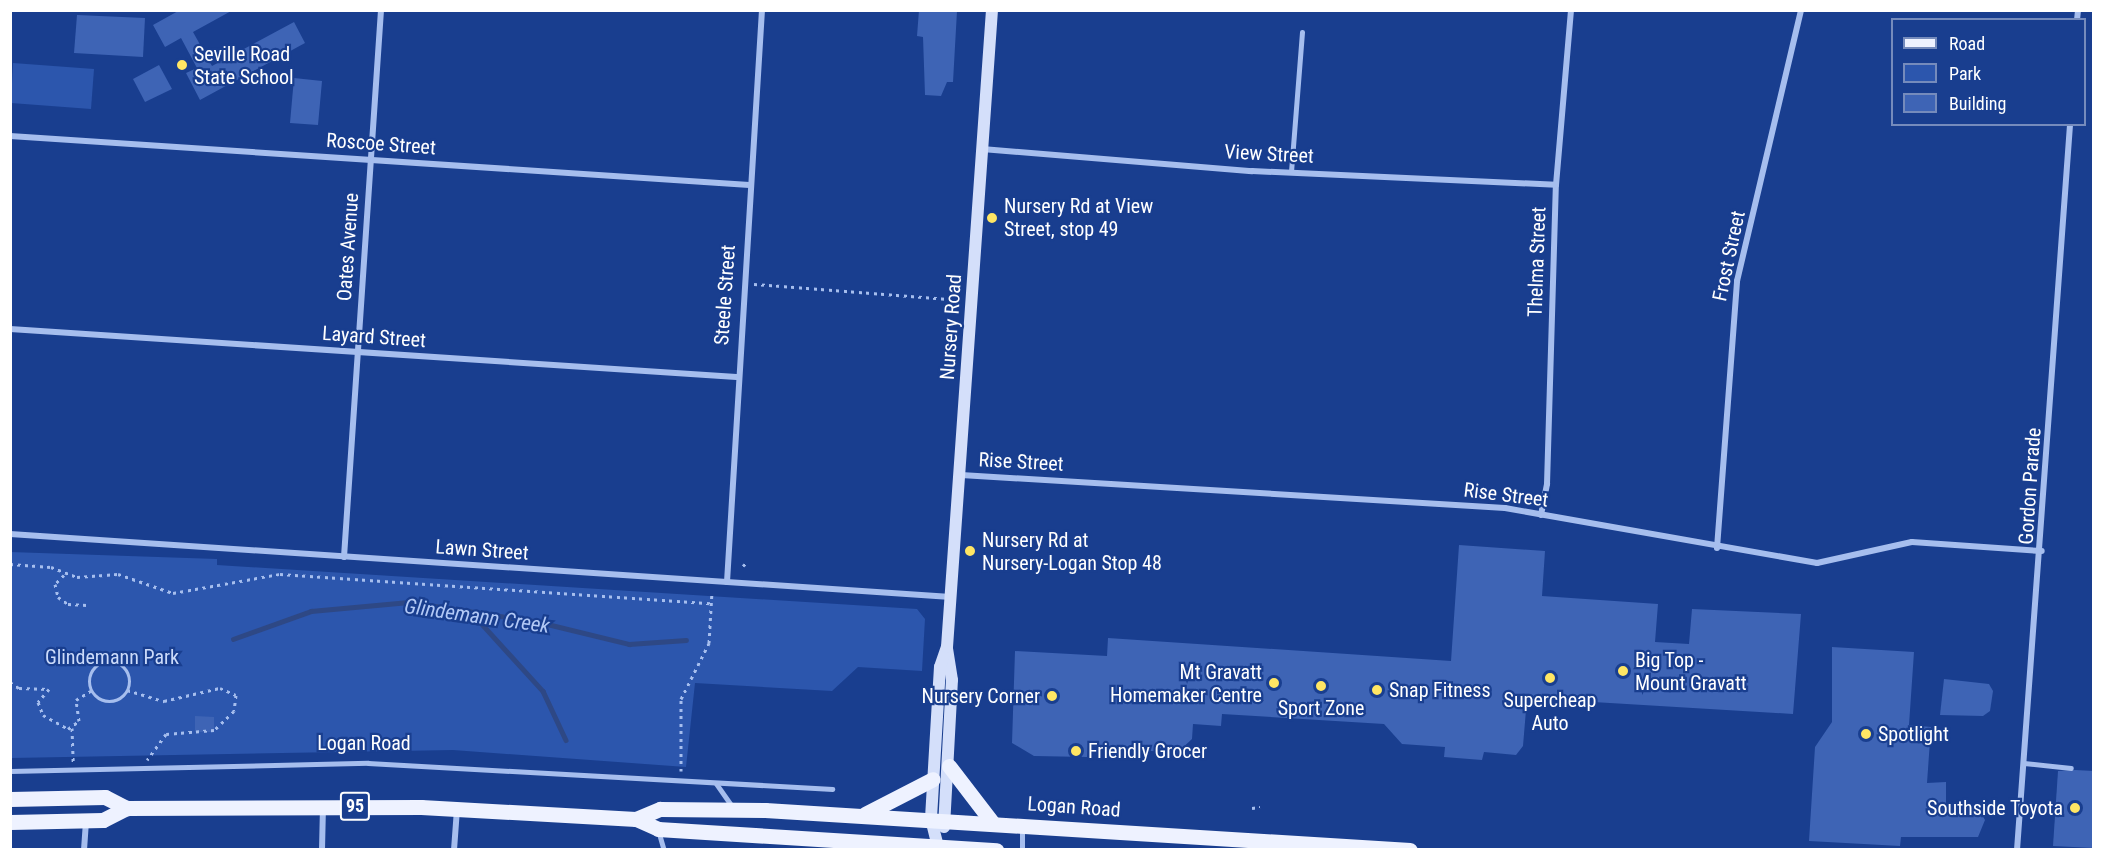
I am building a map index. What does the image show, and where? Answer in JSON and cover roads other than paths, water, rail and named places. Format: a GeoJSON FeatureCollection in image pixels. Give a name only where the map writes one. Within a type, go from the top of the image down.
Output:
{"type":"FeatureCollection","features":[{"type":"Feature","properties":{"kind":"main road","name":"Nursery Road"},"geometry":{"type":"LineString","coordinates":[[939,818],[933,779],[940,667],[947,647],[961,475],[992,10]]}},
{"type":"Feature","properties":{"kind":"main road","name":"Nursery Road"},"geometry":{"type":"LineString","coordinates":[[938,848],[939,818],[949,766],[952,668],[947,647]]}},
{"type":"Feature","properties":{"kind":"main road"},"geometry":{"type":"LineString","coordinates":[[949,766],[993,822]]}},
{"type":"Feature","properties":{"kind":"main road"},"geometry":{"type":"LineString","coordinates":[[865,814],[933,779]]}},
{"type":"Feature","properties":{"kind":"main road","name":"Logan Road"},"geometry":{"type":"LineString","coordinates":[[10,799],[105,797],[127,808]]}},
{"type":"Feature","properties":{"kind":"main road","name":"Logan Road"},"geometry":{"type":"LineString","coordinates":[[10,822],[104,820],[127,808],[322,806],[457,809],[636,819],[658,829],[938,848],[996,849]]}},
{"type":"Feature","properties":{"kind":"main road","name":"Logan Road"},"geometry":{"type":"LineString","coordinates":[[636,819],[660,808],[865,814],[1410,849]]}},
{"type":"Feature","properties":{"kind":"street","name":"Oates Avenue"},"geometry":{"type":"LineString","coordinates":[[344,558],[381,10]]}},
{"type":"Feature","properties":{"kind":"street","name":"Steele Street"},"geometry":{"type":"LineString","coordinates":[[727,582],[736,376],[762,10]]}},
{"type":"Feature","properties":{"kind":"street","name":"Thelma Street"},"geometry":{"type":"LineString","coordinates":[[1541,515],[1547,484],[1556,185],[1571,10]]}},
{"type":"Feature","properties":{"kind":"street","name":"Frost Street"},"geometry":{"type":"LineString","coordinates":[[1717,548],[1737,281],[1801,10]]}},
{"type":"Feature","properties":{"kind":"street","name":"Gordon Parade"},"geometry":{"type":"LineString","coordinates":[[2018,849],[2042,550],[2070,126]]}},
{"type":"Feature","properties":{"kind":"street","name":"Roscoe Street"},"geometry":{"type":"LineString","coordinates":[[10,136],[749,185]]}},
{"type":"Feature","properties":{"kind":"street","name":"View Street"},"geometry":{"type":"LineString","coordinates":[[982,150],[1291,172],[1556,185]]}},
{"type":"Feature","properties":{"kind":"street","name":"Layard Street"},"geometry":{"type":"LineString","coordinates":[[10,329],[736,376]]}},
{"type":"Feature","properties":{"kind":"street","name":"Rise Street"},"geometry":{"type":"LineString","coordinates":[[961,475],[1504,508],[1717,548],[1817,563],[1912,542],[2042,550]]}},
{"type":"Feature","properties":{"kind":"street","name":"Lawn Street"},"geometry":{"type":"LineString","coordinates":[[10,534],[951,597]]}},
{"type":"Feature","properties":{"kind":"street"},"geometry":{"type":"LineString","coordinates":[[322,806],[322,849]]}},
{"type":"Feature","properties":{"kind":"street"},"geometry":{"type":"LineString","coordinates":[[454,849],[457,809]]}},
{"type":"Feature","properties":{"kind":"street"},"geometry":{"type":"LineString","coordinates":[[84,849],[86,820]]}},
{"type":"Feature","properties":{"kind":"lane"},"geometry":{"type":"LineString","coordinates":[[1291,172],[1302,32]]}},
{"type":"Feature","properties":{"kind":"lane","name":"Logan Road"},"geometry":{"type":"LineString","coordinates":[[10,771],[368,763],[553,769],[680,781],[832,789]]}},
{"type":"Feature","properties":{"kind":"lane"},"geometry":{"type":"LineString","coordinates":[[2024,763],[2072,768]]}},
{"type":"Feature","properties":{"kind":"lane"},"geometry":{"type":"LineString","coordinates":[[716,783],[734,810]]}},
{"type":"Feature","properties":{"kind":"lane"},"geometry":{"type":"LineString","coordinates":[[1022,849],[1023,824]]}},
{"type":"Feature","properties":{"kind":"lane"},"geometry":{"type":"LineString","coordinates":[[658,829],[664,849]]}},
{"type":"Feature","properties":{"kind":"waterway","name":"Glindemann Creek"},"geometry":{"type":"LineString","coordinates":[[233,639],[311,611],[409,602],[539,622],[629,644],[686,640]]}},
{"type":"Feature","properties":{"kind":"waterway"},"geometry":{"type":"LineString","coordinates":[[471,612],[543,691],[566,740]]}},
{"type":"Feature","properties":{"kind":"place","name":"Seville Road State School"},"geometry":{"type":"Point","coordinates":[182,65]}},
{"type":"Feature","properties":{"kind":"place","name":"Nursery Rd at View Street, stop 49"},"geometry":{"type":"Point","coordinates":[992,218]}},
{"type":"Feature","properties":{"kind":"place","name":"Nursery Rd at Nursery-Logan Stop 48"},"geometry":{"type":"Point","coordinates":[970,551]}},
{"type":"Feature","properties":{"kind":"place","name":"Big Top - Mount Gravatt"},"geometry":{"type":"Point","coordinates":[1623,671]}},
{"type":"Feature","properties":{"kind":"place","name":"Supercheap Auto"},"geometry":{"type":"Point","coordinates":[1550,678]}},
{"type":"Feature","properties":{"kind":"place","name":"Mt Gravatt Homemaker Centre"},"geometry":{"type":"Point","coordinates":[1274,683]}},
{"type":"Feature","properties":{"kind":"place","name":"Sport Zone"},"geometry":{"type":"Point","coordinates":[1321,686]}},
{"type":"Feature","properties":{"kind":"place","name":"Snap Fitness"},"geometry":{"type":"Point","coordinates":[1377,690]}},
{"type":"Feature","properties":{"kind":"place","name":"Nursery Corner"},"geometry":{"type":"Point","coordinates":[1052,696]}},
{"type":"Feature","properties":{"kind":"place","name":"Spotlight"},"geometry":{"type":"Point","coordinates":[1866,734]}},
{"type":"Feature","properties":{"kind":"place","name":"Friendly Grocer"},"geometry":{"type":"Point","coordinates":[1076,751]}},
{"type":"Feature","properties":{"kind":"place","name":"Southside Toyota"},"geometry":{"type":"Point","coordinates":[2075,808]}},
{"type":"Feature","properties":{"kind":"park label","name":"Glindemann Park"},"geometry":{"type":"Point","coordinates":[112,657]}}]}
